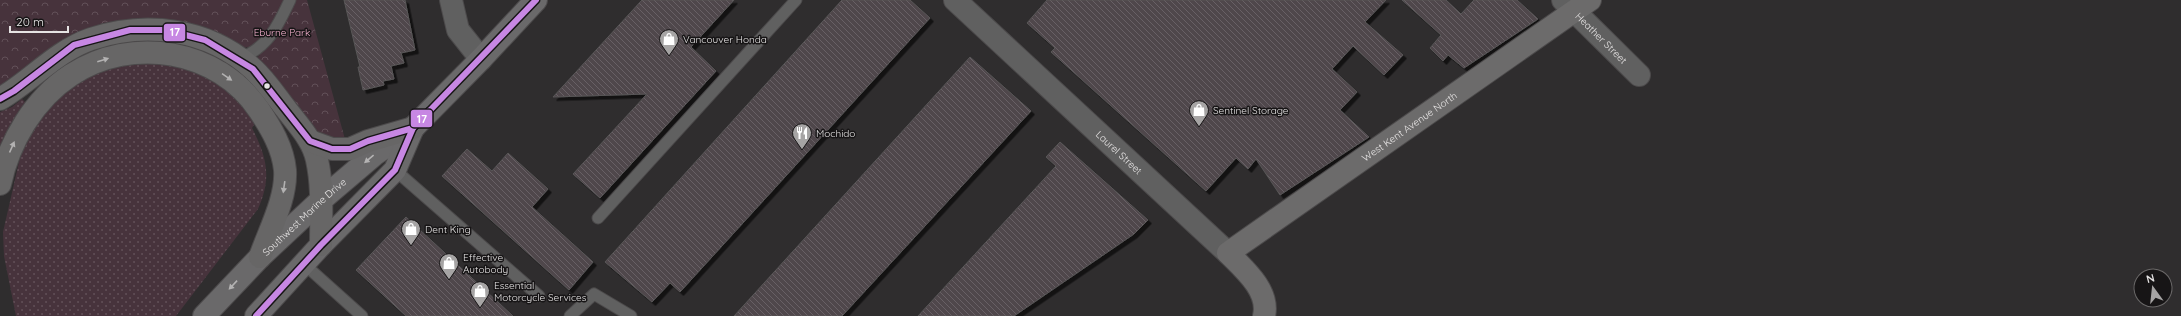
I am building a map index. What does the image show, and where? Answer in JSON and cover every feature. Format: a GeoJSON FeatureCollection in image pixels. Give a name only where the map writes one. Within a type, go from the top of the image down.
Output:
{"type":"FeatureCollection","features":[{"type":"Feature","properties":{"kind":"highway"},"geometry":{"type":"LineString","coordinates":[[0,99],[74,45],[130,30],[156,29],[182,33],[204,40],[238,58],[253,69],[310,141],[317,160],[321,200],[321,245]]}},
{"type":"Feature","properties":{"kind":"highway"},"geometry":{"type":"LineString","coordinates":[[0,184],[11,148],[23,125],[39,104],[71,75],[93,63],[115,56],[157,52],[180,55],[201,61],[234,82],[251,97],[279,144],[285,171],[283,192],[260,257]]}},
{"type":"Feature","properties":{"kind":"highway"},"geometry":{"type":"LineString","coordinates":[[310,141],[332,149],[350,149],[368,141],[413,128]]}},
{"type":"Feature","properties":{"kind":"main road","name":"Southwest Marine Drive"},"geometry":{"type":"LineString","coordinates":[[204,316],[260,257],[321,200],[374,155],[413,128],[482,59],[536,0]]}},
{"type":"Feature","properties":{"kind":"main road","name":"Southwest Marine Drive"},"geometry":{"type":"LineString","coordinates":[[256,316],[321,245],[395,170],[413,128]]}},
{"type":"Feature","properties":{"kind":"street"},"geometry":{"type":"LineString","coordinates":[[451,0],[458,30],[482,59]]}},
{"type":"Feature","properties":{"kind":"street","name":"Laurel Street"},"geometry":{"type":"LineString","coordinates":[[955,0],[1228,253],[1255,282],[1266,307],[1264,316]]}},
{"type":"Feature","properties":{"kind":"street","name":"West Kent Avenue North"},"geometry":{"type":"LineString","coordinates":[[1228,253],[1576,4]]}},
{"type":"Feature","properties":{"kind":"street","name":"Heather Street"},"geometry":{"type":"LineString","coordinates":[[1576,4],[1639,75]]}},
{"type":"Feature","properties":{"kind":"lane"},"geometry":{"type":"LineString","coordinates":[[598,218],[796,0]]}},
{"type":"Feature","properties":{"kind":"lane"},"geometry":{"type":"LineString","coordinates":[[238,58],[252,54],[262,47],[270,37],[290,1]]}},
{"type":"Feature","properties":{"kind":"lane"},"geometry":{"type":"LineString","coordinates":[[395,170],[539,296]]}},
{"type":"Feature","properties":{"kind":"lane"},"geometry":{"type":"LineString","coordinates":[[304,264],[362,316]]}},
{"type":"Feature","properties":{"kind":"lane"},"geometry":{"type":"LineString","coordinates":[[570,316],[594,294],[631,316]]}},
{"type":"Feature","properties":{"kind":"green space","name":"Eburne Park"},"geometry":{"type":"Polygon","coordinates":[[[0,0],[307,0],[346,143],[314,131],[255,59],[260,55],[249,47],[241,48],[152,21],[0,88],[0,0]]]}},
{"type":"Feature","properties":{"kind":"green space"},"geometry":{"type":"Polygon","coordinates":[[[151,62],[178,65],[204,75],[232,96],[255,123],[252,128],[261,149],[266,168],[265,187],[258,209],[176,316],[16,316],[4,256],[3,232],[22,149],[46,108],[77,81],[117,65],[151,62]]]}},
{"type":"Feature","properties":{"kind":"green space"},"geometry":{"type":"Polygon","coordinates":[[[22,99],[27,104],[0,151],[0,112],[12,107],[22,99]]]}},
{"type":"Feature","properties":{"kind":"building"},"geometry":{"type":"Polygon","coordinates":[[[344,0],[405,0],[415,50],[401,53],[404,63],[391,66],[394,79],[383,81],[384,85],[363,90],[358,67],[360,67],[344,0]]]}},
{"type":"Feature","properties":{"kind":"building"},"geometry":{"type":"Polygon","coordinates":[[[642,0],[734,0],[691,47],[716,71],[600,198],[573,174],[647,94],[553,97],[642,0]]]}},
{"type":"Feature","properties":{"kind":"building"},"geometry":{"type":"Polygon","coordinates":[[[842,0],[910,0],[930,18],[680,292],[670,283],[652,302],[605,262],[842,0]]]}},
{"type":"Feature","properties":{"kind":"building","name":"Sentinel Storage"},"geometry":{"type":"Polygon","coordinates":[[[1047,0],[1386,0],[1365,22],[1403,55],[1384,75],[1353,46],[1332,69],[1357,92],[1340,110],[1369,137],[1280,195],[1256,159],[1248,169],[1236,158],[1206,191],[1051,52],[1055,48],[1027,23],[1047,0]]]}},
{"type":"Feature","properties":{"kind":"building"},"geometry":{"type":"Polygon","coordinates":[[[1402,0],[1446,0],[1461,14],[1474,0],[1517,0],[1538,19],[1464,68],[1448,55],[1443,61],[1430,48],[1441,35],[1402,0]]]}},
{"type":"Feature","properties":{"kind":"building"},"geometry":{"type":"Polygon","coordinates":[[[970,57],[1031,111],[842,316],[734,316],[970,57]]]}},
{"type":"Feature","properties":{"kind":"building"},"geometry":{"type":"Polygon","coordinates":[[[1060,142],[1148,220],[1134,234],[1014,316],[918,316],[1056,166],[1046,157],[1060,142]]]}},
{"type":"Feature","properties":{"kind":"building"},"geometry":{"type":"Polygon","coordinates":[[[467,149],[492,171],[508,153],[548,189],[532,207],[593,262],[569,290],[442,176],[467,149]]]}},
{"type":"Feature","properties":{"kind":"building"},"geometry":{"type":"Polygon","coordinates":[[[406,217],[513,316],[406,316],[356,270],[406,217]]]}},
{"type":"Feature","properties":{"kind":"transit line","name":"17"},"geometry":{"type":"LineString","coordinates":[[0,99],[14,91],[74,45],[130,30],[166,30],[205,40],[253,69],[310,141],[332,149],[350,149],[368,141],[413,128],[536,0]]}},
{"type":"Feature","properties":{"kind":"transit line","name":"17"},"geometry":{"type":"LineString","coordinates":[[256,316],[321,245],[395,170],[413,128],[429,111]]}},
{"type":"Feature","properties":{"kind":"place","name":"Vancouver Honda"},"geometry":{"type":"Point","coordinates":[669,56]}},
{"type":"Feature","properties":{"kind":"place","name":"Sentinel Storage"},"geometry":{"type":"Point","coordinates":[1199,127]}},
{"type":"Feature","properties":{"kind":"place","name":"Mochido"},"geometry":{"type":"Point","coordinates":[802,150]}},
{"type":"Feature","properties":{"kind":"place","name":"Dent King"},"geometry":{"type":"Point","coordinates":[411,246]}},
{"type":"Feature","properties":{"kind":"place","name":"Effective Autobody"},"geometry":{"type":"Point","coordinates":[449,280]}},
{"type":"Feature","properties":{"kind":"place","name":"Essential Motorcycle Services"},"geometry":{"type":"Point","coordinates":[480,308]}}]}
